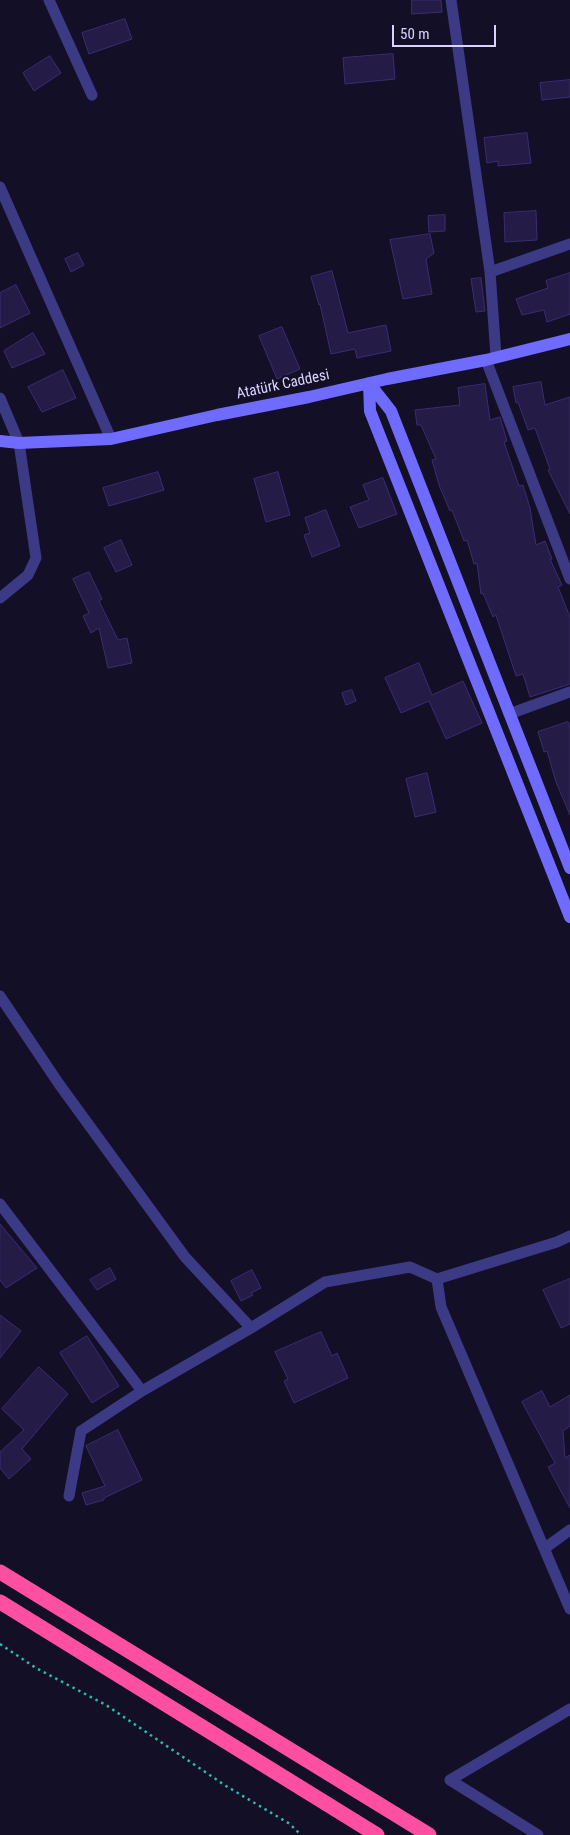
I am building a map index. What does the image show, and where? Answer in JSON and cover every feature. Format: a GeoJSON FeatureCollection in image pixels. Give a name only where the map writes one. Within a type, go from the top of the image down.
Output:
{"type":"FeatureCollection","features":[{"type":"Feature","properties":{"kind":"highway"},"geometry":{"type":"LineString","coordinates":[[0,1572],[429,1835]]}},
{"type":"Feature","properties":{"kind":"highway"},"geometry":{"type":"LineString","coordinates":[[0,1602],[377,1835]]}},
{"type":"Feature","properties":{"kind":"street"},"geometry":{"type":"LineString","coordinates":[[50,0],[92,94]]}},
{"type":"Feature","properties":{"kind":"street"},"geometry":{"type":"LineString","coordinates":[[451,0],[490,272],[491,358],[570,579]]}},
{"type":"Feature","properties":{"kind":"street"},"geometry":{"type":"LineString","coordinates":[[0,187],[111,439]]}},
{"type":"Feature","properties":{"kind":"street"},"geometry":{"type":"LineString","coordinates":[[490,272],[570,244]]}},
{"type":"Feature","properties":{"kind":"street","name":"Atatürk Caddesi"},"geometry":{"type":"LineString","coordinates":[[0,441],[19,443],[111,439],[491,358],[570,339]]}},
{"type":"Feature","properties":{"kind":"street"},"geometry":{"type":"LineString","coordinates":[[369,383],[391,411],[570,868]]}},
{"type":"Feature","properties":{"kind":"street"},"geometry":{"type":"LineString","coordinates":[[369,383],[370,411],[570,917]]}},
{"type":"Feature","properties":{"kind":"street"},"geometry":{"type":"LineString","coordinates":[[0,398],[19,443],[36,558],[28,575],[0,598]]}},
{"type":"Feature","properties":{"kind":"street"},"geometry":{"type":"LineString","coordinates":[[510,714],[570,692]]}},
{"type":"Feature","properties":{"kind":"street"},"geometry":{"type":"LineString","coordinates":[[0,996],[59,1084],[185,1256],[251,1328]]}},
{"type":"Feature","properties":{"kind":"street"},"geometry":{"type":"LineString","coordinates":[[0,1204],[142,1391]]}},
{"type":"Feature","properties":{"kind":"street"},"geometry":{"type":"LineString","coordinates":[[69,1496],[81,1431],[142,1391],[251,1328],[325,1282],[410,1267],[437,1279],[557,1242],[570,1236]]}},
{"type":"Feature","properties":{"kind":"street"},"geometry":{"type":"LineString","coordinates":[[437,1279],[441,1307],[570,1609]]}},
{"type":"Feature","properties":{"kind":"street"},"geometry":{"type":"LineString","coordinates":[[545,1548],[570,1530]]}},
{"type":"Feature","properties":{"kind":"street"},"geometry":{"type":"LineString","coordinates":[[538,1835],[450,1780],[570,1709]]}},
{"type":"Feature","properties":{"kind":"path"},"geometry":{"type":"LineString","coordinates":[[0,1644],[36,1668],[106,1705],[226,1786],[290,1824],[301,1835]]}},
{"type":"Feature","properties":{"kind":"building"},"geometry":{"type":"Polygon","coordinates":[[[412,0],[441,0],[442,12],[412,14],[412,0]]]}},
{"type":"Feature","properties":{"kind":"building"},"geometry":{"type":"Polygon","coordinates":[[[125,19],[132,39],[89,54],[82,33],[125,19]]]}},
{"type":"Feature","properties":{"kind":"building"},"geometry":{"type":"Polygon","coordinates":[[[393,54],[395,79],[345,84],[343,58],[393,54]]]}},
{"type":"Feature","properties":{"kind":"building"},"geometry":{"type":"Polygon","coordinates":[[[50,56],[61,73],[34,91],[23,73],[50,56]]]}},
{"type":"Feature","properties":{"kind":"building"},"geometry":{"type":"Polygon","coordinates":[[[570,80],[570,97],[542,100],[540,83],[570,80]]]}},
{"type":"Feature","properties":{"kind":"building"},"geometry":{"type":"Polygon","coordinates":[[[527,133],[531,163],[498,166],[498,161],[487,163],[484,138],[527,133]]]}},
{"type":"Feature","properties":{"kind":"building"},"geometry":{"type":"Polygon","coordinates":[[[536,211],[537,240],[505,242],[504,213],[536,211]]]}},
{"type":"Feature","properties":{"kind":"building"},"geometry":{"type":"Polygon","coordinates":[[[445,215],[445,231],[429,232],[428,216],[445,215]]]}},
{"type":"Feature","properties":{"kind":"building"},"geometry":{"type":"Polygon","coordinates":[[[430,234],[434,253],[426,259],[432,294],[403,299],[390,240],[430,234]]]}},
{"type":"Feature","properties":{"kind":"building"},"geometry":{"type":"Polygon","coordinates":[[[78,253],[84,265],[71,272],[65,259],[78,253]]]}},
{"type":"Feature","properties":{"kind":"building"},"geometry":{"type":"Polygon","coordinates":[[[332,271],[348,333],[386,325],[391,351],[357,358],[355,349],[331,354],[320,304],[311,277],[332,271]]]}},
{"type":"Feature","properties":{"kind":"building"},"geometry":{"type":"Polygon","coordinates":[[[570,273],[570,314],[547,322],[544,310],[522,315],[516,299],[548,288],[546,281],[570,273]]]}},
{"type":"Feature","properties":{"kind":"building"},"geometry":{"type":"Polygon","coordinates":[[[481,278],[485,311],[476,312],[471,279],[481,278]]]}},
{"type":"Feature","properties":{"kind":"building"},"geometry":{"type":"Polygon","coordinates":[[[16,285],[30,313],[0,328],[0,293],[16,285]]]}},
{"type":"Feature","properties":{"kind":"building"},"geometry":{"type":"Polygon","coordinates":[[[282,327],[300,369],[277,379],[259,336],[282,327]]]}},
{"type":"Feature","properties":{"kind":"building"},"geometry":{"type":"Polygon","coordinates":[[[33,333],[45,354],[12,368],[4,351],[33,333]]]}},
{"type":"Feature","properties":{"kind":"building"},"geometry":{"type":"Polygon","coordinates":[[[63,370],[76,398],[42,412],[28,387],[63,370]]]}},
{"type":"Feature","properties":{"kind":"building"},"geometry":{"type":"Polygon","coordinates":[[[541,382],[545,405],[570,397],[570,514],[548,470],[550,469],[535,428],[528,430],[518,402],[516,403],[513,387],[541,382]]]}},
{"type":"Feature","properties":{"kind":"building"},"geometry":{"type":"Polygon","coordinates":[[[485,384],[490,420],[500,417],[507,441],[504,442],[519,486],[523,485],[530,508],[536,545],[545,541],[552,559],[550,559],[562,585],[558,587],[570,617],[570,684],[530,697],[523,674],[516,676],[496,615],[493,617],[483,593],[481,594],[477,563],[474,564],[467,540],[464,541],[452,510],[450,511],[439,485],[432,460],[436,459],[421,425],[417,425],[415,410],[460,405],[458,388],[485,384]]]}},
{"type":"Feature","properties":{"kind":"building"},"geometry":{"type":"Polygon","coordinates":[[[158,472],[164,490],[109,506],[103,488],[158,472]]]}},
{"type":"Feature","properties":{"kind":"building"},"geometry":{"type":"Polygon","coordinates":[[[278,472],[290,515],[266,522],[254,479],[278,472]]]}},
{"type":"Feature","properties":{"kind":"building"},"geometry":{"type":"Polygon","coordinates":[[[383,478],[397,514],[359,528],[350,507],[369,500],[363,485],[383,478]]]}},
{"type":"Feature","properties":{"kind":"building"},"geometry":{"type":"Polygon","coordinates":[[[326,510],[340,546],[312,557],[304,535],[310,533],[305,518],[326,510]]]}},
{"type":"Feature","properties":{"kind":"building"},"geometry":{"type":"Polygon","coordinates":[[[121,540],[132,565],[116,572],[104,548],[121,540]]]}},
{"type":"Feature","properties":{"kind":"building"},"geometry":{"type":"Polygon","coordinates":[[[89,572],[102,599],[99,601],[118,640],[127,638],[132,663],[108,668],[99,628],[91,633],[83,616],[89,613],[73,579],[89,572]]]}},
{"type":"Feature","properties":{"kind":"building"},"geometry":{"type":"Polygon","coordinates":[[[419,663],[432,695],[463,681],[482,723],[446,739],[429,701],[401,713],[385,678],[419,663]]]}},
{"type":"Feature","properties":{"kind":"building"},"geometry":{"type":"Polygon","coordinates":[[[352,690],[356,701],[346,705],[342,693],[352,690]]]}},
{"type":"Feature","properties":{"kind":"building"},"geometry":{"type":"Polygon","coordinates":[[[568,722],[570,728],[570,815],[556,782],[547,751],[544,752],[538,732],[568,722]]]}},
{"type":"Feature","properties":{"kind":"building"},"geometry":{"type":"Polygon","coordinates":[[[427,773],[436,812],[415,817],[406,779],[427,773]]]}},
{"type":"Feature","properties":{"kind":"building"},"geometry":{"type":"Polygon","coordinates":[[[0,1224],[37,1268],[6,1288],[0,1280],[0,1224]]]}},
{"type":"Feature","properties":{"kind":"building"},"geometry":{"type":"Polygon","coordinates":[[[110,1268],[116,1279],[97,1290],[90,1280],[110,1268]]]}},
{"type":"Feature","properties":{"kind":"building"},"geometry":{"type":"Polygon","coordinates":[[[252,1270],[261,1288],[251,1293],[253,1295],[241,1301],[231,1281],[252,1270]]]}},
{"type":"Feature","properties":{"kind":"building"},"geometry":{"type":"Polygon","coordinates":[[[570,1279],[570,1324],[561,1328],[543,1290],[570,1279]]]}},
{"type":"Feature","properties":{"kind":"building"},"geometry":{"type":"Polygon","coordinates":[[[0,1315],[21,1331],[0,1358],[0,1315]]]}},
{"type":"Feature","properties":{"kind":"building"},"geometry":{"type":"Polygon","coordinates":[[[321,1332],[332,1356],[337,1353],[348,1378],[294,1403],[284,1381],[288,1379],[275,1352],[321,1332]]]}},
{"type":"Feature","properties":{"kind":"building"},"geometry":{"type":"Polygon","coordinates":[[[87,1336],[119,1386],[92,1403],[60,1353],[87,1336]]]}},
{"type":"Feature","properties":{"kind":"building"},"geometry":{"type":"Polygon","coordinates":[[[39,1367],[68,1394],[22,1449],[31,1459],[9,1479],[0,1468],[0,1452],[24,1430],[2,1409],[39,1367]]]}},
{"type":"Feature","properties":{"kind":"building"},"geometry":{"type":"Polygon","coordinates":[[[542,1391],[550,1407],[570,1395],[570,1426],[563,1431],[565,1458],[570,1455],[570,1508],[548,1467],[555,1463],[522,1402],[542,1391]]]}},
{"type":"Feature","properties":{"kind":"building"},"geometry":{"type":"Polygon","coordinates":[[[118,1430],[142,1480],[104,1498],[104,1500],[86,1505],[82,1493],[105,1486],[86,1446],[118,1430]]]}}]}
